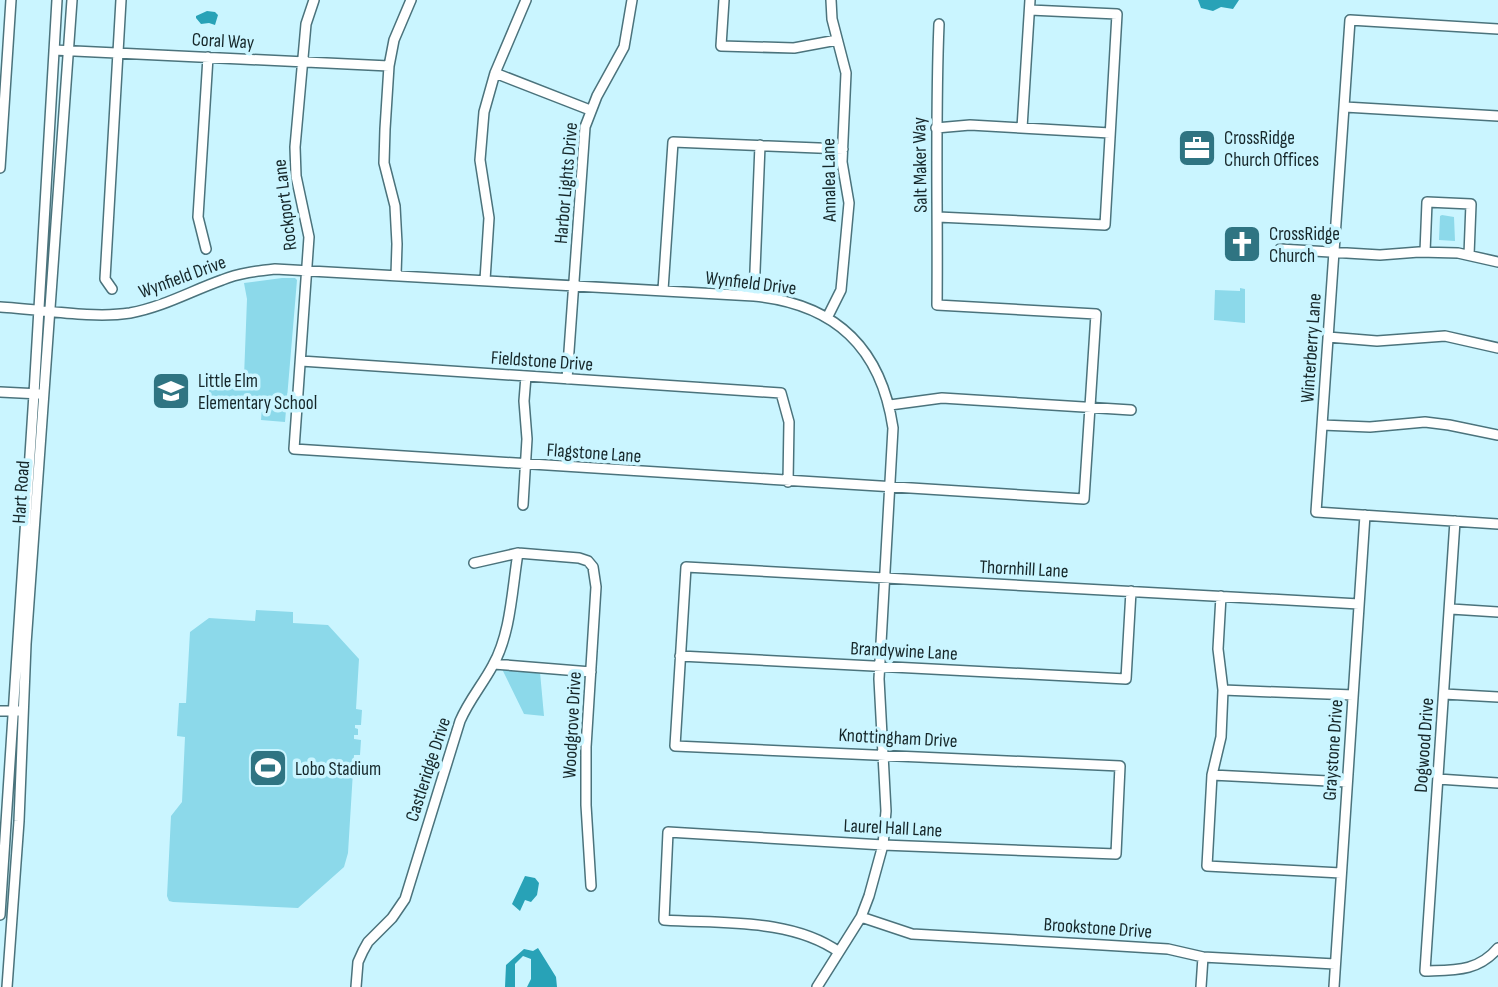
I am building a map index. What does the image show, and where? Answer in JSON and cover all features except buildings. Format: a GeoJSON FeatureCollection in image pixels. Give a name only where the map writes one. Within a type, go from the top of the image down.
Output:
{"type":"FeatureCollection","features":[{"type":"Feature","properties":{"kind":"street"},"geometry":{"type":"LineString","coordinates":[[0,168],[4,58],[11,0]]}},
{"type":"Feature","properties":{"kind":"street","name":"Hart Road"},"geometry":{"type":"LineString","coordinates":[[40,394],[39,309],[57,0]]}},
{"type":"Feature","properties":{"kind":"street","name":"Hart Road"},"geometry":{"type":"LineString","coordinates":[[0,915],[12,722],[29,550],[40,394],[51,310],[72,0]]}},
{"type":"Feature","properties":{"kind":"street"},"geometry":{"type":"LineString","coordinates":[[112,289],[105,279],[121,0]]}},
{"type":"Feature","properties":{"kind":"street","name":"Rockport Lane"},"geometry":{"type":"LineString","coordinates":[[294,449],[309,237],[296,176],[295,146],[306,24],[314,0]]}},
{"type":"Feature","properties":{"kind":"street"},"geometry":{"type":"LineString","coordinates":[[396,275],[395,206],[384,163],[389,66],[394,40],[411,0]]}},
{"type":"Feature","properties":{"kind":"street"},"geometry":{"type":"LineString","coordinates":[[485,280],[489,218],[480,160],[484,112],[495,73],[526,0]]}},
{"type":"Feature","properties":{"kind":"street","name":"Harbor Lights Drive"},"geometry":{"type":"LineString","coordinates":[[567,379],[585,127],[590,110],[624,47],[632,0]]}},
{"type":"Feature","properties":{"kind":"street"},"geometry":{"type":"LineString","coordinates":[[724,0],[721,46],[794,48],[837,40]]}},
{"type":"Feature","properties":{"kind":"street","name":"Annalea Lane"},"geometry":{"type":"LineString","coordinates":[[828,316],[841,290],[849,203],[842,162],[846,73],[837,40],[831,0]]}},
{"type":"Feature","properties":{"kind":"street"},"geometry":{"type":"LineString","coordinates":[[938,217],[1105,225],[1117,14],[1030,5],[1023,128]]}},
{"type":"Feature","properties":{"kind":"street","name":"Winterberry Lane"},"geometry":{"type":"LineString","coordinates":[[1365,515],[1316,512],[1350,20],[1498,29]]}},
{"type":"Feature","properties":{"kind":"street","name":"Salt Maker Way"},"geometry":{"type":"LineString","coordinates":[[939,24],[936,128],[939,154],[937,305],[1096,314],[1090,407]]}},
{"type":"Feature","properties":{"kind":"street","name":"Coral Way"},"geometry":{"type":"LineString","coordinates":[[54,50],[389,66]]}},
{"type":"Feature","properties":{"kind":"street"},"geometry":{"type":"LineString","coordinates":[[206,249],[198,217],[208,57]]}},
{"type":"Feature","properties":{"kind":"street"},"geometry":{"type":"LineString","coordinates":[[495,73],[590,110]]}},
{"type":"Feature","properties":{"kind":"street"},"geometry":{"type":"LineString","coordinates":[[1345,107],[1498,116]]}},
{"type":"Feature","properties":{"kind":"street"},"geometry":{"type":"LineString","coordinates":[[936,128],[970,125],[1110,133]]}},
{"type":"Feature","properties":{"kind":"street"},"geometry":{"type":"LineString","coordinates":[[663,290],[673,142],[843,149]]}},
{"type":"Feature","properties":{"kind":"street"},"geometry":{"type":"LineString","coordinates":[[754,296],[760,145]]}},
{"type":"Feature","properties":{"kind":"street"},"geometry":{"type":"LineString","coordinates":[[1425,252],[1427,202],[1471,204],[1469,255]]}},
{"type":"Feature","properties":{"kind":"street"},"geometry":{"type":"LineString","coordinates":[[1280,249],[1380,256],[1425,252],[1469,255],[1498,262]]}},
{"type":"Feature","properties":{"kind":"street","name":"Wynfield Drive"},"geometry":{"type":"LineString","coordinates":[[0,307],[96,314],[128,313],[158,305],[245,273],[308,269],[754,296],[799,304],[828,316],[845,330],[864,351],[880,377],[890,405],[893,428],[879,709],[886,811],[883,845],[861,917],[817,987]]}},
{"type":"Feature","properties":{"kind":"street"},"geometry":{"type":"LineString","coordinates":[[1328,337],[1377,341],[1445,335],[1498,348]]}},
{"type":"Feature","properties":{"kind":"street","name":"Fieldstone Drive"},"geometry":{"type":"LineString","coordinates":[[301,361],[781,393],[789,422],[788,482]]}},
{"type":"Feature","properties":{"kind":"street"},"geometry":{"type":"LineString","coordinates":[[523,505],[527,439],[524,401],[526,376]]}},
{"type":"Feature","properties":{"kind":"street"},"geometry":{"type":"LineString","coordinates":[[0,392],[40,394]]}},
{"type":"Feature","properties":{"kind":"street"},"geometry":{"type":"LineString","coordinates":[[890,405],[942,398],[1131,410]]}},
{"type":"Feature","properties":{"kind":"street","name":"Flagstone Lane"},"geometry":{"type":"LineString","coordinates":[[294,449],[891,489],[1084,499],[1090,407]]}},
{"type":"Feature","properties":{"kind":"street"},"geometry":{"type":"LineString","coordinates":[[1322,425],[1370,427],[1425,422],[1498,436]]}},
{"type":"Feature","properties":{"kind":"street"},"geometry":{"type":"LineString","coordinates":[[1365,515],[1498,524]]}},
{"type":"Feature","properties":{"kind":"street","name":"Graystone Drive"},"geometry":{"type":"LineString","coordinates":[[1334,987],[1365,515]]}},
{"type":"Feature","properties":{"kind":"street","name":"Dogwood Drive"},"geometry":{"type":"LineString","coordinates":[[1455,521],[1425,971],[1461,970],[1488,960],[1498,948]]}},
{"type":"Feature","properties":{"kind":"street","name":"Hart Road"},"geometry":{"type":"LineString","coordinates":[[7,987],[24,711],[29,550]]}},
{"type":"Feature","properties":{"kind":"street"},"geometry":{"type":"LineString","coordinates":[[474,563],[519,553]]}},
{"type":"Feature","properties":{"kind":"street","name":"Woodgrove Drive"},"geometry":{"type":"LineString","coordinates":[[519,553],[579,558],[593,567],[597,581],[586,782],[591,886]]}},
{"type":"Feature","properties":{"kind":"street","name":"Castleridge Drive"},"geometry":{"type":"LineString","coordinates":[[356,987],[358,962],[368,942],[392,918],[405,899],[460,721],[469,700],[494,664],[504,633],[519,553]]}},
{"type":"Feature","properties":{"kind":"street","name":"Thornhill Lane"},"geometry":{"type":"LineString","coordinates":[[680,656],[686,567],[1359,604]]}},
{"type":"Feature","properties":{"kind":"street","name":"Brandywine Lane"},"geometry":{"type":"LineString","coordinates":[[680,656],[1126,679],[1131,592]]}},
{"type":"Feature","properties":{"kind":"street"},"geometry":{"type":"LineString","coordinates":[[1221,596],[1218,649],[1223,690],[1221,737],[1212,775],[1207,866],[1341,873]]}},
{"type":"Feature","properties":{"kind":"street"},"geometry":{"type":"LineString","coordinates":[[1451,608],[1498,612]]}},
{"type":"Feature","properties":{"kind":"street","name":"Knottingham Drive"},"geometry":{"type":"LineString","coordinates":[[680,656],[675,746],[1120,766],[1116,854]]}},
{"type":"Feature","properties":{"kind":"street"},"geometry":{"type":"LineString","coordinates":[[494,664],[591,672]]}},
{"type":"Feature","properties":{"kind":"street"},"geometry":{"type":"LineString","coordinates":[[1223,690],[1353,695]]}},
{"type":"Feature","properties":{"kind":"street"},"geometry":{"type":"LineString","coordinates":[[1444,694],[1498,697]]}},
{"type":"Feature","properties":{"kind":"street"},"geometry":{"type":"LineString","coordinates":[[0,711],[24,711]]}},
{"type":"Feature","properties":{"kind":"street"},"geometry":{"type":"LineString","coordinates":[[0,721],[23,722]]}},
{"type":"Feature","properties":{"kind":"street"},"geometry":{"type":"LineString","coordinates":[[1212,775],[1347,782]]}},
{"type":"Feature","properties":{"kind":"street"},"geometry":{"type":"LineString","coordinates":[[1438,779],[1498,783]]}},
{"type":"Feature","properties":{"kind":"street","name":"Laurel Hall Lane"},"geometry":{"type":"LineString","coordinates":[[839,952],[824,941],[789,929],[664,920],[668,832],[883,845],[1116,854]]}},
{"type":"Feature","properties":{"kind":"street"},"geometry":{"type":"LineString","coordinates":[[0,905],[13,905]]}},
{"type":"Feature","properties":{"kind":"street","name":"Brookstone Drive"},"geometry":{"type":"LineString","coordinates":[[861,917],[912,934],[1168,949],[1203,957],[1335,964]]}},
{"type":"Feature","properties":{"kind":"street"},"geometry":{"type":"LineString","coordinates":[[1202,987],[1203,957]]}},
{"type":"Feature","properties":{"kind":"street"},"geometry":{"type":"LineString","coordinates":[[0,986],[7,987]]}},
{"type":"Feature","properties":{"kind":"shaded area"},"geometry":{"type":"Polygon","coordinates":[[[1198,0],[1239,0],[1233,9],[1221,7],[1213,11],[1201,8],[1198,0]]]}},
{"type":"Feature","properties":{"kind":"shaded area"},"geometry":{"type":"Polygon","coordinates":[[[207,11],[218,15],[215,25],[201,24],[196,18],[207,11]]]}},
{"type":"Feature","properties":{"kind":"shaded area"},"geometry":{"type":"Polygon","coordinates":[[[1442,215],[1454,217],[1455,241],[1439,240],[1442,215]]]}},
{"type":"Feature","properties":{"kind":"shaded area"},"geometry":{"type":"Polygon","coordinates":[[[282,278],[297,280],[285,422],[261,420],[262,407],[230,404],[208,406],[210,375],[244,377],[247,299],[244,283],[282,278]]]}},
{"type":"Feature","properties":{"kind":"shaded area"},"geometry":{"type":"Polygon","coordinates":[[[1240,288],[1245,289],[1245,323],[1214,320],[1215,290],[1240,291],[1240,288]]]}},
{"type":"Feature","properties":{"kind":"shaded area","name":"Lobo Stadium"},"geometry":{"type":"Polygon","coordinates":[[[256,610],[293,612],[293,623],[328,625],[359,659],[356,709],[362,710],[361,725],[355,725],[358,735],[354,735],[354,739],[361,740],[360,755],[354,755],[348,853],[344,867],[298,908],[169,901],[167,896],[171,816],[182,802],[185,737],[177,736],[179,703],[186,703],[190,632],[209,618],[255,621],[256,610]]]}},
{"type":"Feature","properties":{"kind":"shaded area"},"geometry":{"type":"Polygon","coordinates":[[[502,669],[540,672],[544,716],[524,714],[502,669]]]}},
{"type":"Feature","properties":{"kind":"shaded area"},"geometry":{"type":"Polygon","coordinates":[[[525,876],[535,878],[539,883],[537,895],[531,902],[525,900],[520,911],[512,904],[525,876]]]}},
{"type":"Feature","properties":{"kind":"shaded area"},"geometry":{"type":"Polygon","coordinates":[[[538,948],[556,977],[557,987],[527,987],[531,979],[531,959],[523,956],[515,964],[515,987],[505,987],[506,965],[524,949],[533,951],[538,948]]]}},
{"type":"Feature","properties":{"kind":"place","name":"CrossRidge Church Offices"},"geometry":{"type":"Point","coordinates":[1197,148]}},
{"type":"Feature","properties":{"kind":"place","name":"CrossRidge Church"},"geometry":{"type":"Point","coordinates":[1242,244]}},
{"type":"Feature","properties":{"kind":"place","name":"Little Elm Elementary School"},"geometry":{"type":"Point","coordinates":[171,391]}},
{"type":"Feature","properties":{"kind":"place","name":"Lobo Stadium"},"geometry":{"type":"Point","coordinates":[268,768]}}]}
